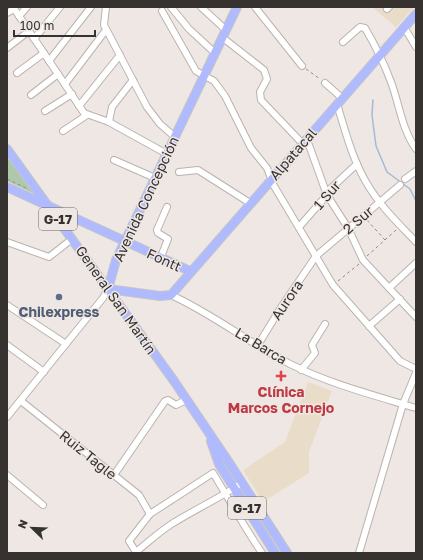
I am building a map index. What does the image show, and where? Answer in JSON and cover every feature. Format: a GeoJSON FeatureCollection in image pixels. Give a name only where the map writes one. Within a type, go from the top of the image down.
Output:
{"type":"FeatureCollection","features":[{"type":"Feature","properties":{"kind":"main road","name":"Avenida Concepción"},"geometry":{"type":"LineString","coordinates":[[108,289],[116,260],[237,7]]}},
{"type":"Feature","properties":{"kind":"main road","name":"Alpatacal"},"geometry":{"type":"LineString","coordinates":[[171,295],[190,271],[416,14]]}},
{"type":"Feature","properties":{"kind":"main road","name":"General San Martín"},"geometry":{"type":"LineString","coordinates":[[7,149],[186,400],[208,434],[218,464],[238,486],[287,553]]}},
{"type":"Feature","properties":{"kind":"main road","name":"Fontt"},"geometry":{"type":"LineString","coordinates":[[7,187],[160,259],[190,271]]}},
{"type":"Feature","properties":{"kind":"main road","name":"La Barca"},"geometry":{"type":"LineString","coordinates":[[108,289],[160,296],[171,295]]}},
{"type":"Feature","properties":{"kind":"main road","name":"General San Martín"},"geometry":{"type":"LineString","coordinates":[[238,486],[275,553]]}},
{"type":"Feature","properties":{"kind":"street"},"geometry":{"type":"LineString","coordinates":[[19,16],[26,7]]}},
{"type":"Feature","properties":{"kind":"street"},"geometry":{"type":"LineString","coordinates":[[34,39],[60,7]]}},
{"type":"Feature","properties":{"kind":"street"},"geometry":{"type":"LineString","coordinates":[[49,60],[91,7]]}},
{"type":"Feature","properties":{"kind":"street"},"geometry":{"type":"LineString","coordinates":[[106,7],[104,25],[106,30],[154,118],[175,137]]}},
{"type":"Feature","properties":{"kind":"street"},"geometry":{"type":"LineString","coordinates":[[171,7],[189,29],[215,53]]}},
{"type":"Feature","properties":{"kind":"street"},"geometry":{"type":"LineString","coordinates":[[201,7],[226,30]]}},
{"type":"Feature","properties":{"kind":"street"},"geometry":{"type":"LineString","coordinates":[[255,7],[302,66]]}},
{"type":"Feature","properties":{"kind":"street"},"geometry":{"type":"LineString","coordinates":[[7,13],[13,8],[87,115]]}},
{"type":"Feature","properties":{"kind":"street"},"geometry":{"type":"LineString","coordinates":[[162,11],[196,71],[205,75],[219,86],[251,148],[267,168],[271,179],[333,285],[400,361],[416,369]]}},
{"type":"Feature","properties":{"kind":"street"},"geometry":{"type":"LineString","coordinates":[[343,42],[360,27],[365,28],[380,55],[391,82],[409,138],[416,149]]}},
{"type":"Feature","properties":{"kind":"street"},"geometry":{"type":"LineString","coordinates":[[404,27],[416,47]]}},
{"type":"Feature","properties":{"kind":"street"},"geometry":{"type":"LineString","coordinates":[[65,84],[106,30]]}},
{"type":"Feature","properties":{"kind":"street"},"geometry":{"type":"LineString","coordinates":[[7,48],[29,31]]}},
{"type":"Feature","properties":{"kind":"street"},"geometry":{"type":"LineString","coordinates":[[223,38],[264,70],[267,79],[260,92],[261,100],[304,142],[309,145],[327,195],[348,228],[363,260],[416,317]]}},
{"type":"Feature","properties":{"kind":"street"},"geometry":{"type":"LineString","coordinates":[[17,73],[44,53]]}},
{"type":"Feature","properties":{"kind":"street"},"geometry":{"type":"LineString","coordinates":[[80,106],[120,55]]}},
{"type":"Feature","properties":{"kind":"street"},"geometry":{"type":"LineString","coordinates":[[31,95],[58,74]]}},
{"type":"Feature","properties":{"kind":"street"},"geometry":{"type":"LineString","coordinates":[[109,122],[112,107],[133,80]]}},
{"type":"Feature","properties":{"kind":"street"},"geometry":{"type":"LineString","coordinates":[[325,83],[340,101],[357,164],[379,201],[416,242]]}},
{"type":"Feature","properties":{"kind":"street"},"geometry":{"type":"LineString","coordinates":[[46,111],[72,94]]}},
{"type":"Feature","properties":{"kind":"street"},"geometry":{"type":"LineString","coordinates":[[63,131],[87,115],[94,116],[109,122],[167,154]]}},
{"type":"Feature","properties":{"kind":"street"},"geometry":{"type":"LineString","coordinates":[[114,160],[156,178]]}},
{"type":"Feature","properties":{"kind":"street","name":"1 Sur"},"geometry":{"type":"LineString","coordinates":[[299,227],[327,195],[329,190],[357,164]]}},
{"type":"Feature","properties":{"kind":"street"},"geometry":{"type":"LineString","coordinates":[[179,172],[198,170],[250,203]]}},
{"type":"Feature","properties":{"kind":"street"},"geometry":{"type":"LineString","coordinates":[[405,179],[416,171]]}},
{"type":"Feature","properties":{"kind":"street","name":"2 Sur"},"geometry":{"type":"LineString","coordinates":[[316,256],[379,201],[400,185]]}},
{"type":"Feature","properties":{"kind":"street"},"geometry":{"type":"LineString","coordinates":[[160,259],[168,240],[158,233],[157,230],[167,207]]}},
{"type":"Feature","properties":{"kind":"street"},"geometry":{"type":"LineString","coordinates":[[7,242],[49,257],[72,239]]}},
{"type":"Feature","properties":{"kind":"street","name":"Aurora"},"geometry":{"type":"LineString","coordinates":[[258,345],[280,309],[316,256]]}},
{"type":"Feature","properties":{"kind":"street"},"geometry":{"type":"LineString","coordinates":[[389,288],[416,263]]}},
{"type":"Feature","properties":{"kind":"street","name":"Avenida Concepción"},"geometry":{"type":"LineString","coordinates":[[7,417],[108,289]]}},
{"type":"Feature","properties":{"kind":"street","name":"La Barca"},"geometry":{"type":"LineString","coordinates":[[171,295],[205,313],[301,370],[346,388],[416,408]]}},
{"type":"Feature","properties":{"kind":"street"},"geometry":{"type":"LineString","coordinates":[[369,326],[400,299]]}},
{"type":"Feature","properties":{"kind":"street"},"geometry":{"type":"LineString","coordinates":[[7,305],[66,344]]}},
{"type":"Feature","properties":{"kind":"street"},"geometry":{"type":"LineString","coordinates":[[301,370],[315,353],[312,345],[325,324]]}},
{"type":"Feature","properties":{"kind":"street"},"geometry":{"type":"LineString","coordinates":[[7,345],[44,372]]}},
{"type":"Feature","properties":{"kind":"street"},"geometry":{"type":"LineString","coordinates":[[359,553],[403,404],[416,373]]}},
{"type":"Feature","properties":{"kind":"street"},"geometry":{"type":"LineString","coordinates":[[114,475],[165,401],[168,400],[176,404],[186,400]]}},
{"type":"Feature","properties":{"kind":"street","name":"Ruiz Tagle"},"geometry":{"type":"LineString","coordinates":[[21,401],[139,496],[150,514]]}},
{"type":"Feature","properties":{"kind":"street"},"geometry":{"type":"LineString","coordinates":[[238,486],[226,493],[170,525],[136,552],[129,541],[150,514],[213,473],[226,493],[262,553]]}},
{"type":"Feature","properties":{"kind":"street"},"geometry":{"type":"LineString","coordinates":[[7,475],[43,504]]}},
{"type":"Feature","properties":{"kind":"path"},"geometry":{"type":"LineString","coordinates":[[302,66],[325,83]]}},
{"type":"Feature","properties":{"kind":"path"},"geometry":{"type":"LineString","coordinates":[[7,179],[27,188],[23,183]]}},
{"type":"Feature","properties":{"kind":"path"},"geometry":{"type":"LineString","coordinates":[[363,216],[385,240]]}},
{"type":"Feature","properties":{"kind":"shaded area"},"geometry":{"type":"Polygon","coordinates":[[[372,7],[414,7],[396,27],[372,7]]]}},
{"type":"Feature","properties":{"kind":"shaded area"},"geometry":{"type":"Polygon","coordinates":[[[308,382],[332,391],[309,452],[309,473],[263,502],[243,470],[285,442],[308,382]]]}},
{"type":"Feature","properties":{"kind":"green space"},"geometry":{"type":"Polygon","coordinates":[[[7,153],[39,196],[7,181],[7,153]]]}},
{"type":"Feature","properties":{"kind":"waterway"},"geometry":{"type":"LineString","coordinates":[[373,100],[372,115],[376,146],[387,172],[410,189],[416,201]]}},
{"type":"Feature","properties":{"kind":"place","name":"Chilexpress"},"geometry":{"type":"Point","coordinates":[59,297]}},
{"type":"Feature","properties":{"kind":"place","name":"Clínica Marcos Cornejo"},"geometry":{"type":"Point","coordinates":[281,376]}}]}
